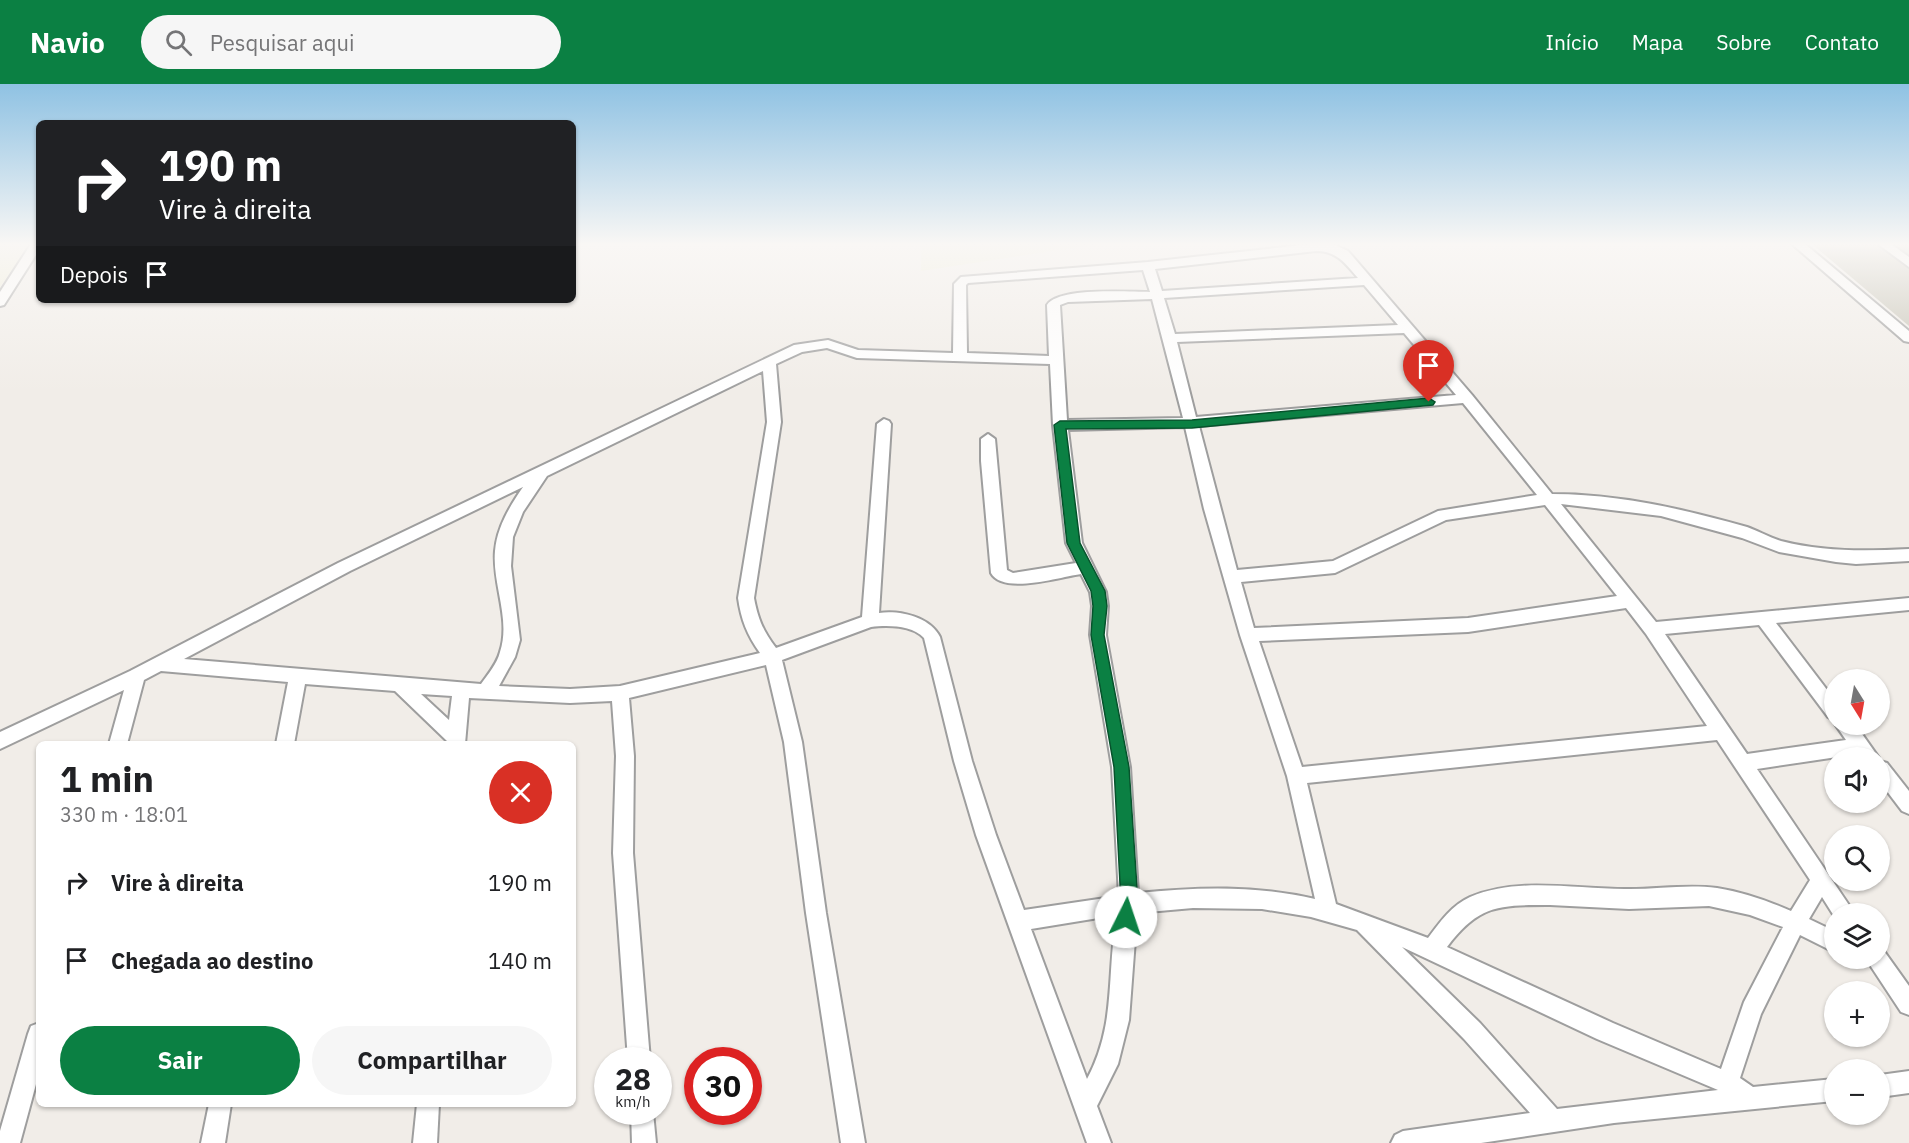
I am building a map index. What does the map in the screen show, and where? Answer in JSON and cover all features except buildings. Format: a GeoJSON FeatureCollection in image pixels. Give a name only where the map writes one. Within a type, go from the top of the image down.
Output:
{"type":"FeatureCollection","features":[{"type":"Feature","properties":{"kind":"street"},"geometry":{"type":"LineString","coordinates":[[960,293],[960,357]]}},
{"type":"Feature","properties":{"kind":"street"},"geometry":{"type":"LineString","coordinates":[[1086,1103],[1107,1064],[1118,1020],[1122,991],[1124,930],[1129,903],[1121,767],[1098,635],[1100,606],[1098,591],[1074,543],[1060,425],[1053,308],[1054,302],[1075,298],[1182,293]]}},
{"type":"Feature","properties":{"kind":"street"},"geometry":{"type":"LineString","coordinates":[[1378,293],[1467,398],[1652,629],[1837,903]]}},
{"type":"Feature","properties":{"kind":"street"},"geometry":{"type":"LineString","coordinates":[[1856,293],[1909,338]]}},
{"type":"Feature","properties":{"kind":"street"},"geometry":{"type":"LineString","coordinates":[[1158,295],[1231,577],[1248,635],[1296,776],[1328,912]]}},
{"type":"Feature","properties":{"kind":"street"},"geometry":{"type":"LineString","coordinates":[[1170,338],[1406,329]]}},
{"type":"Feature","properties":{"kind":"street"},"geometry":{"type":"LineString","coordinates":[[0,741],[161,664],[344,567],[799,348],[820,344],[836,346],[857,354],[1055,360]]}},
{"type":"Feature","properties":{"kind":"street"},"geometry":{"type":"LineString","coordinates":[[770,362],[774,422],[746,597],[749,617],[756,635],[773,656],[793,742],[816,913],[853,1143]]}},
{"type":"Feature","properties":{"kind":"street"},"geometry":{"type":"LineString","coordinates":[[1060,425],[1192,424],[1298,416],[1467,398]]}},
{"type":"Feature","properties":{"kind":"street"},"geometry":{"type":"LineString","coordinates":[[870,621],[884,424]]}},
{"type":"Feature","properties":{"kind":"street"},"geometry":{"type":"LineString","coordinates":[[988,439],[999,573],[1013,579],[1088,567]]}},
{"type":"Feature","properties":{"kind":"street"},"geometry":{"type":"LineString","coordinates":[[485,692],[510,651],[510,620],[502,555],[504,538],[519,504],[541,472]]}},
{"type":"Feature","properties":{"kind":"street"},"geometry":{"type":"LineString","coordinates":[[1231,577],[1335,567],[1365,555],[1443,515],[1549,499],[1615,503],[1661,510],[1746,533],[1779,546],[1836,556],[1856,558],[1909,555]]}},
{"type":"Feature","properties":{"kind":"street"},"geometry":{"type":"LineString","coordinates":[[1248,635],[1468,625],[1629,601]]}},
{"type":"Feature","properties":{"kind":"street"},"geometry":{"type":"LineString","coordinates":[[1652,629],[1762,617],[1908,606]]}},
{"type":"Feature","properties":{"kind":"street"},"geometry":{"type":"LineString","coordinates":[[1762,617],[1824,699]]}},
{"type":"Feature","properties":{"kind":"street"},"geometry":{"type":"LineString","coordinates":[[161,664],[461,688],[485,692],[570,696],[620,693],[773,656],[870,621],[884,619],[912,623],[928,630],[932,637],[963,761],[986,835],[1099,1143]]}},
{"type":"Feature","properties":{"kind":"street"},"geometry":{"type":"LineString","coordinates":[[119,741],[136,676]]}},
{"type":"Feature","properties":{"kind":"street"},"geometry":{"type":"LineString","coordinates":[[286,741],[298,676]]}},
{"type":"Feature","properties":{"kind":"street"},"geometry":{"type":"LineString","coordinates":[[399,684],[457,741]]}},
{"type":"Feature","properties":{"kind":"street"},"geometry":{"type":"LineString","coordinates":[[457,741],[461,688]]}},
{"type":"Feature","properties":{"kind":"street"},"geometry":{"type":"LineString","coordinates":[[620,693],[625,756],[622,854],[638,1047]]}},
{"type":"Feature","properties":{"kind":"street"},"geometry":{"type":"LineString","coordinates":[[1296,776],[1721,732]]}},
{"type":"Feature","properties":{"kind":"street"},"geometry":{"type":"LineString","coordinates":[[1742,763],[1824,756]]}},
{"type":"Feature","properties":{"kind":"street"},"geometry":{"type":"LineString","coordinates":[[1890,781],[1909,805]]}},
{"type":"Feature","properties":{"kind":"street"},"geometry":{"type":"LineString","coordinates":[[1728,1083],[1752,1010],[1796,922],[1821,880]]}},
{"type":"Feature","properties":{"kind":"street"},"geometry":{"type":"LineString","coordinates":[[1431,950],[1457,917],[1477,904],[1507,898],[1629,899],[1692,896],[1720,898],[1754,906],[1796,922],[1824,937]]}},
{"type":"Feature","properties":{"kind":"street"},"geometry":{"type":"LineString","coordinates":[[1019,921],[1129,903],[1250,898],[1294,903],[1363,923],[1431,950],[1605,1031],[1728,1083],[1752,1099]]}},
{"type":"Feature","properties":{"kind":"street"},"geometry":{"type":"LineString","coordinates":[[1363,923],[1472,1031],[1553,1121]]}},
{"type":"Feature","properties":{"kind":"street"},"geometry":{"type":"LineString","coordinates":[[1883,969],[1909,1004]]}},
{"type":"Feature","properties":{"kind":"street"},"geometry":{"type":"LineString","coordinates":[[8,1143],[36,1045]]}},
{"type":"Feature","properties":{"kind":"street"},"geometry":{"type":"LineString","coordinates":[[1890,1085],[1909,1082]]}},
{"type":"Feature","properties":{"kind":"street"},"geometry":{"type":"LineString","coordinates":[[1403,1143],[1672,1106],[1824,1091]]}},
{"type":"Feature","properties":{"kind":"street"},"geometry":{"type":"LineString","coordinates":[[213,1143],[219,1107]]}},
{"type":"Feature","properties":{"kind":"street"},"geometry":{"type":"LineString","coordinates":[[425,1143],[428,1107]]}},
{"type":"Feature","properties":{"kind":"street"},"geometry":{"type":"LineString","coordinates":[[643,1125],[644,1143]]}},
{"type":"Feature","properties":{"kind":"shaded area"},"geometry":{"type":"Polygon","coordinates":[[[1870,293],[1909,293],[1909,326],[1870,293]]]}},
{"type":"Feature","properties":{"kind":"route"},"geometry":{"type":"LineString","coordinates":[[1126,917],[1129,903],[1121,767],[1098,635],[1100,606],[1098,591],[1074,543],[1060,425],[1192,424],[1298,416],[1429,402]]}}]}
